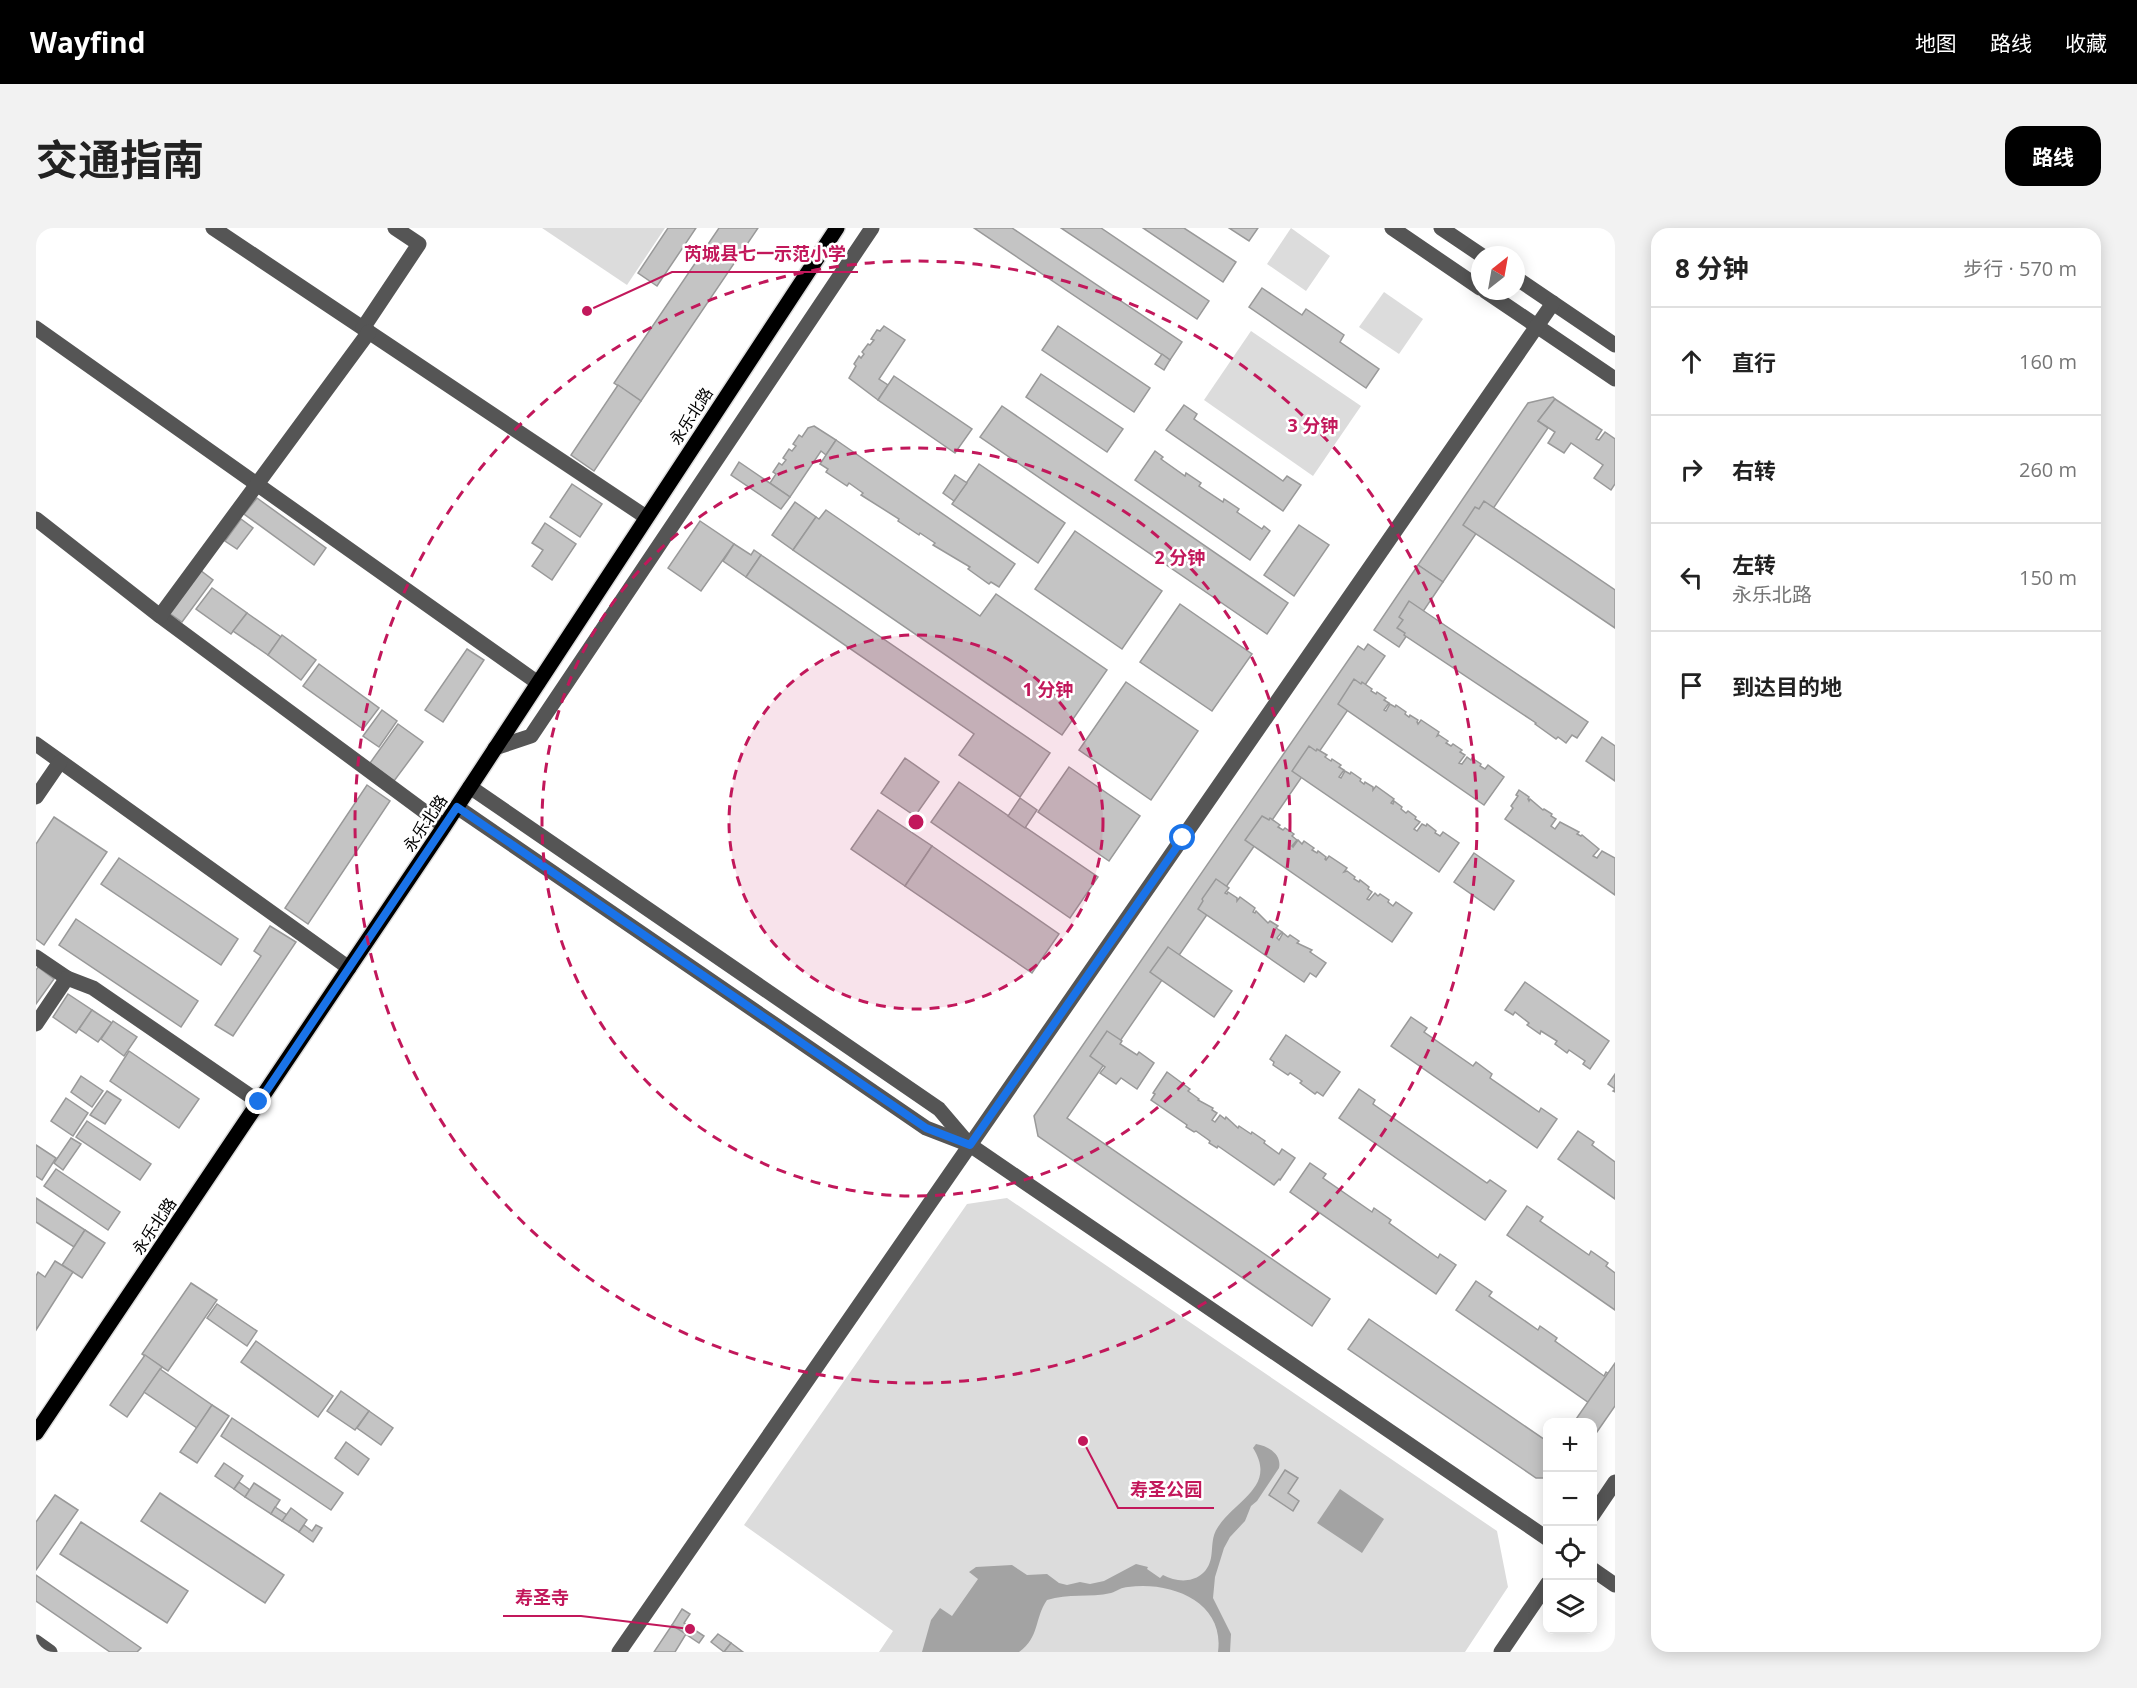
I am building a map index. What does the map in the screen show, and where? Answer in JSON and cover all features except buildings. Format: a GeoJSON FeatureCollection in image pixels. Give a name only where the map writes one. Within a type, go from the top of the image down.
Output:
{"type":"FeatureCollection","features":[{"type":"Feature","properties":{"kind":"main road","name":"永乐北路"},"geometry":{"type":"LineString","coordinates":[[36,1433],[457,807],[837,228]]}},
{"type":"Feature","properties":{"kind":"street"},"geometry":{"type":"LineString","coordinates":[[213,228],[646,517]]}},
{"type":"Feature","properties":{"kind":"street"},"geometry":{"type":"LineString","coordinates":[[160,616],[366,330],[419,244],[395,228]]}},
{"type":"Feature","properties":{"kind":"street"},"geometry":{"type":"LineString","coordinates":[[495,748],[531,736],[872,228]]}},
{"type":"Feature","properties":{"kind":"street"},"geometry":{"type":"LineString","coordinates":[[1392,228],[1471,282]]}},
{"type":"Feature","properties":{"kind":"street"},"geometry":{"type":"LineString","coordinates":[[1441,228],[1471,248]]}},
{"type":"Feature","properties":{"kind":"street"},"geometry":{"type":"LineString","coordinates":[[1525,284],[1615,345]]}},
{"type":"Feature","properties":{"kind":"street"},"geometry":{"type":"LineString","coordinates":[[1498,300],[1615,379]]}},
{"type":"Feature","properties":{"kind":"street"},"geometry":{"type":"LineString","coordinates":[[619,1652],[1553,303]]}},
{"type":"Feature","properties":{"kind":"street"},"geometry":{"type":"LineString","coordinates":[[36,328],[538,683]]}},
{"type":"Feature","properties":{"kind":"street"},"geometry":{"type":"LineString","coordinates":[[36,519],[160,616],[444,826]]}},
{"type":"Feature","properties":{"kind":"street"},"geometry":{"type":"LineString","coordinates":[[36,744],[349,968]]}},
{"type":"Feature","properties":{"kind":"street"},"geometry":{"type":"LineString","coordinates":[[36,797],[60,762]]}},
{"type":"Feature","properties":{"kind":"street"},"geometry":{"type":"LineString","coordinates":[[470,787],[939,1109],[970,1145]]}},
{"type":"Feature","properties":{"kind":"street"},"geometry":{"type":"LineString","coordinates":[[457,807],[926,1128],[970,1145],[1543,1536]]}},
{"type":"Feature","properties":{"kind":"street"},"geometry":{"type":"LineString","coordinates":[[36,957],[67,978],[93,988],[259,1102]]}},
{"type":"Feature","properties":{"kind":"street"},"geometry":{"type":"LineString","coordinates":[[36,1024],[67,978]]}},
{"type":"Feature","properties":{"kind":"street"},"geometry":{"type":"LineString","coordinates":[[1597,1510],[1615,1482]]}},
{"type":"Feature","properties":{"kind":"street"},"geometry":{"type":"LineString","coordinates":[[1597,1572],[1615,1585]]}},
{"type":"Feature","properties":{"kind":"street"},"geometry":{"type":"LineString","coordinates":[[1501,1652],[1543,1590]]}},
{"type":"Feature","properties":{"kind":"street"},"geometry":{"type":"LineString","coordinates":[[36,1642],[50,1652]]}},
{"type":"Feature","properties":{"kind":"shaded area"},"geometry":{"type":"Polygon","coordinates":[[[542,228],[665,228],[627,285],[542,228]]]}},
{"type":"Feature","properties":{"kind":"shaded area"},"geometry":{"type":"Polygon","coordinates":[[[1291,228],[1330,256],[1306,291],[1267,264],[1291,228]]]}},
{"type":"Feature","properties":{"kind":"shaded area"},"geometry":{"type":"Polygon","coordinates":[[[1384,292],[1423,319],[1399,354],[1359,327],[1384,292]]]}},
{"type":"Feature","properties":{"kind":"shaded area"},"geometry":{"type":"Polygon","coordinates":[[[1251,331],[1361,406],[1313,476],[1204,400],[1251,331]]]}},
{"type":"Feature","properties":{"kind":"shaded area"},"geometry":{"type":"Polygon","coordinates":[[[1007,1198],[1497,1531],[1508,1587],[1465,1652],[879,1652],[893,1631],[744,1525],[967,1204],[1007,1198]]]}},
{"type":"Feature","properties":{"kind":"shaded area"},"geometry":{"type":"Polygon","coordinates":[[[1256,1444],[1276,1455],[1279,1468],[1257,1501],[1251,1506],[1245,1521],[1230,1537],[1215,1577],[1213,1598],[1231,1634],[1230,1652],[1218,1652],[1218,1634],[1213,1619],[1204,1607],[1177,1591],[1144,1586],[1126,1587],[1111,1593],[1047,1600],[1034,1634],[1019,1652],[922,1652],[931,1620],[940,1608],[952,1616],[978,1579],[969,1572],[976,1567],[1012,1565],[1027,1575],[1047,1574],[1059,1583],[1067,1585],[1104,1581],[1136,1564],[1148,1567],[1147,1569],[1160,1578],[1163,1575],[1177,1580],[1198,1577],[1208,1566],[1213,1538],[1218,1527],[1252,1491],[1257,1482],[1260,1472],[1259,1461],[1253,1448],[1256,1444]]]}},
{"type":"Feature","properties":{"kind":"shaded area"},"geometry":{"type":"Polygon","coordinates":[[[1340,1489],[1384,1519],[1362,1553],[1317,1523],[1340,1489]]]}},
{"type":"Feature","properties":{"kind":"place","name":"芮城县七一示范小学"},"geometry":{"type":"Point","coordinates":[587,311]}},
{"type":"Feature","properties":{"kind":"place","name":"寿圣公园"},"geometry":{"type":"Point","coordinates":[1083,1441]}},
{"type":"Feature","properties":{"kind":"place","name":"寿圣寺"},"geometry":{"type":"Point","coordinates":[690,1629]}},
{"type":"Feature","properties":{"kind":"route"},"geometry":{"type":"LineString","coordinates":[[259,1102],[457,807],[926,1128],[970,1145],[1183,838]]}}]}
